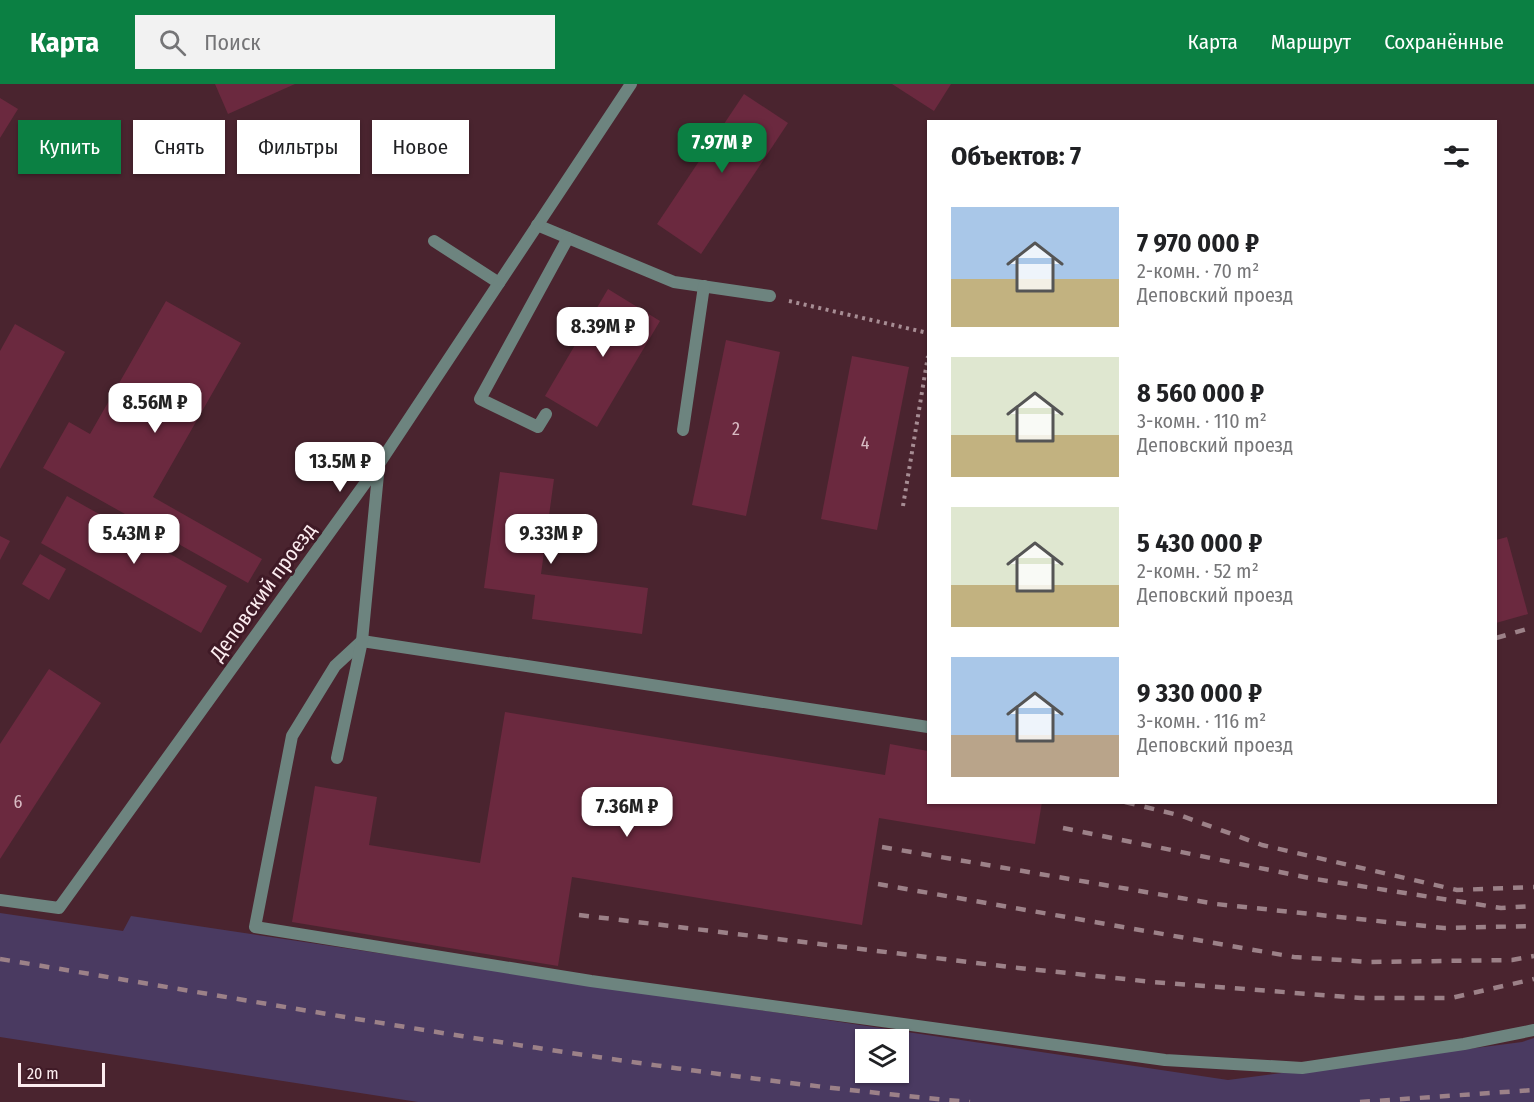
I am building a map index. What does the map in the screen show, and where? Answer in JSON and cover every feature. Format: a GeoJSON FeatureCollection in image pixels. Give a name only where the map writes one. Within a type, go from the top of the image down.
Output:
{"type":"FeatureCollection","features":[{"type":"Feature","properties":{"kind":"street","name":"Деповский проезд"},"geometry":{"type":"LineString","coordinates":[[0,900],[59,908],[380,464],[631,84]]}},
{"type":"Feature","properties":{"kind":"street"},"geometry":{"type":"LineString","coordinates":[[537,225],[674,282],[770,296]]}},
{"type":"Feature","properties":{"kind":"street"},"geometry":{"type":"LineString","coordinates":[[546,414],[538,427],[480,399],[568,238]]}},
{"type":"Feature","properties":{"kind":"street"},"geometry":{"type":"LineString","coordinates":[[434,241],[499,283]]}},
{"type":"Feature","properties":{"kind":"street"},"geometry":{"type":"LineString","coordinates":[[683,429],[704,286]]}},
{"type":"Feature","properties":{"kind":"street"},"geometry":{"type":"LineString","coordinates":[[336,758],[362,641],[380,464]]}},
{"type":"Feature","properties":{"kind":"street"},"geometry":{"type":"LineString","coordinates":[[362,641],[927,727]]}},
{"type":"Feature","properties":{"kind":"street"},"geometry":{"type":"LineString","coordinates":[[362,641],[335,666],[292,736],[255,927],[591,981],[1165,1059],[1302,1068],[1464,1044],[1534,1030]]}},
{"type":"Feature","properties":{"kind":"path"},"geometry":{"type":"LineString","coordinates":[[770,296],[927,333]]}},
{"type":"Feature","properties":{"kind":"path"},"geometry":{"type":"LineString","coordinates":[[903,506],[927,362]]}},
{"type":"Feature","properties":{"kind":"shaded area"},"geometry":{"type":"Polygon","coordinates":[[[0,913],[123,931],[131,916],[887,1029],[855,1029],[855,1083],[909,1083],[909,1032],[1228,1080],[1522,1042],[1534,1038],[1534,1102],[418,1102],[0,1037],[0,913]]]}},
{"type":"Feature","properties":{"kind":"building"},"geometry":{"type":"Polygon","coordinates":[[[215,84],[295,84],[228,114],[215,84]]]}},
{"type":"Feature","properties":{"kind":"building"},"geometry":{"type":"Polygon","coordinates":[[[892,84],[951,84],[934,111],[892,84]]]}},
{"type":"Feature","properties":{"kind":"building"},"geometry":{"type":"Polygon","coordinates":[[[744,94],[788,123],[701,254],[657,224],[744,94]]]}},
{"type":"Feature","properties":{"kind":"building"},"geometry":{"type":"Polygon","coordinates":[[[0,98],[18,109],[0,138],[0,98]]]}},
{"type":"Feature","properties":{"kind":"building"},"geometry":{"type":"Polygon","coordinates":[[[608,289],[660,321],[597,427],[545,396],[608,289]]]}},
{"type":"Feature","properties":{"kind":"building"},"geometry":{"type":"Polygon","coordinates":[[[166,301],[241,343],[153,497],[262,559],[248,583],[43,468],[69,422],[90,434],[166,301]]]}},
{"type":"Feature","properties":{"kind":"building"},"geometry":{"type":"Polygon","coordinates":[[[15,324],[65,352],[0,469],[0,351],[15,324]]]}},
{"type":"Feature","properties":{"kind":"building"},"geometry":{"type":"Polygon","coordinates":[[[726,340],[780,352],[746,516],[692,505],[726,340]]]}},
{"type":"Feature","properties":{"kind":"building"},"geometry":{"type":"Polygon","coordinates":[[[852,356],[909,367],[877,530],[821,519],[852,356]]]}},
{"type":"Feature","properties":{"kind":"building"},"geometry":{"type":"Polygon","coordinates":[[[500,472],[554,479],[541,574],[648,588],[642,634],[532,619],[535,595],[484,588],[500,472]]]}},
{"type":"Feature","properties":{"kind":"building"},"geometry":{"type":"Polygon","coordinates":[[[67,496],[227,586],[201,633],[41,543],[67,496]]]}},
{"type":"Feature","properties":{"kind":"building"},"geometry":{"type":"Polygon","coordinates":[[[0,536],[10,541],[0,560],[0,536]]]}},
{"type":"Feature","properties":{"kind":"building"},"geometry":{"type":"Polygon","coordinates":[[[1507,537],[1528,614],[1497,623],[1497,540],[1507,537]]]}},
{"type":"Feature","properties":{"kind":"building"},"geometry":{"type":"Polygon","coordinates":[[[40,554],[66,569],[49,600],[22,584],[40,554]]]}},
{"type":"Feature","properties":{"kind":"building"},"geometry":{"type":"Polygon","coordinates":[[[49,669],[101,703],[0,859],[0,744],[49,669]]]}},
{"type":"Feature","properties":{"kind":"building"},"geometry":{"type":"Polygon","coordinates":[[[505,712],[885,775],[890,744],[927,751],[927,804],[1042,804],[1035,844],[879,818],[862,925],[572,877],[558,966],[292,922],[315,786],[377,797],[369,845],[480,863],[505,712]]]}},
{"type":"Feature","properties":{"kind":"railway"},"geometry":{"type":"LineString","coordinates":[[1497,638],[1534,627]]}},
{"type":"Feature","properties":{"kind":"railway"},"geometry":{"type":"LineString","coordinates":[[1133,804],[1182,816],[1262,845],[1457,890],[1534,887]]}},
{"type":"Feature","properties":{"kind":"railway"},"geometry":{"type":"LineString","coordinates":[[1063,828],[1309,878],[1501,908],[1534,906]]}},
{"type":"Feature","properties":{"kind":"railway"},"geometry":{"type":"LineString","coordinates":[[882,847],[1216,904],[1444,928],[1534,926]]}},
{"type":"Feature","properties":{"kind":"railway"},"geometry":{"type":"LineString","coordinates":[[878,884],[1294,957],[1371,962],[1512,960],[1534,956]]}},
{"type":"Feature","properties":{"kind":"railway"},"geometry":{"type":"LineString","coordinates":[[579,915],[1010,967],[1153,982],[1361,998],[1451,998],[1534,979]]}},
{"type":"Feature","properties":{"kind":"railway"},"geometry":{"type":"LineString","coordinates":[[0,959],[605,1058],[848,1090],[970,1102]]}},
{"type":"Feature","properties":{"kind":"railway"},"geometry":{"type":"LineString","coordinates":[[1360,1102],[1534,1090]]}}]}
